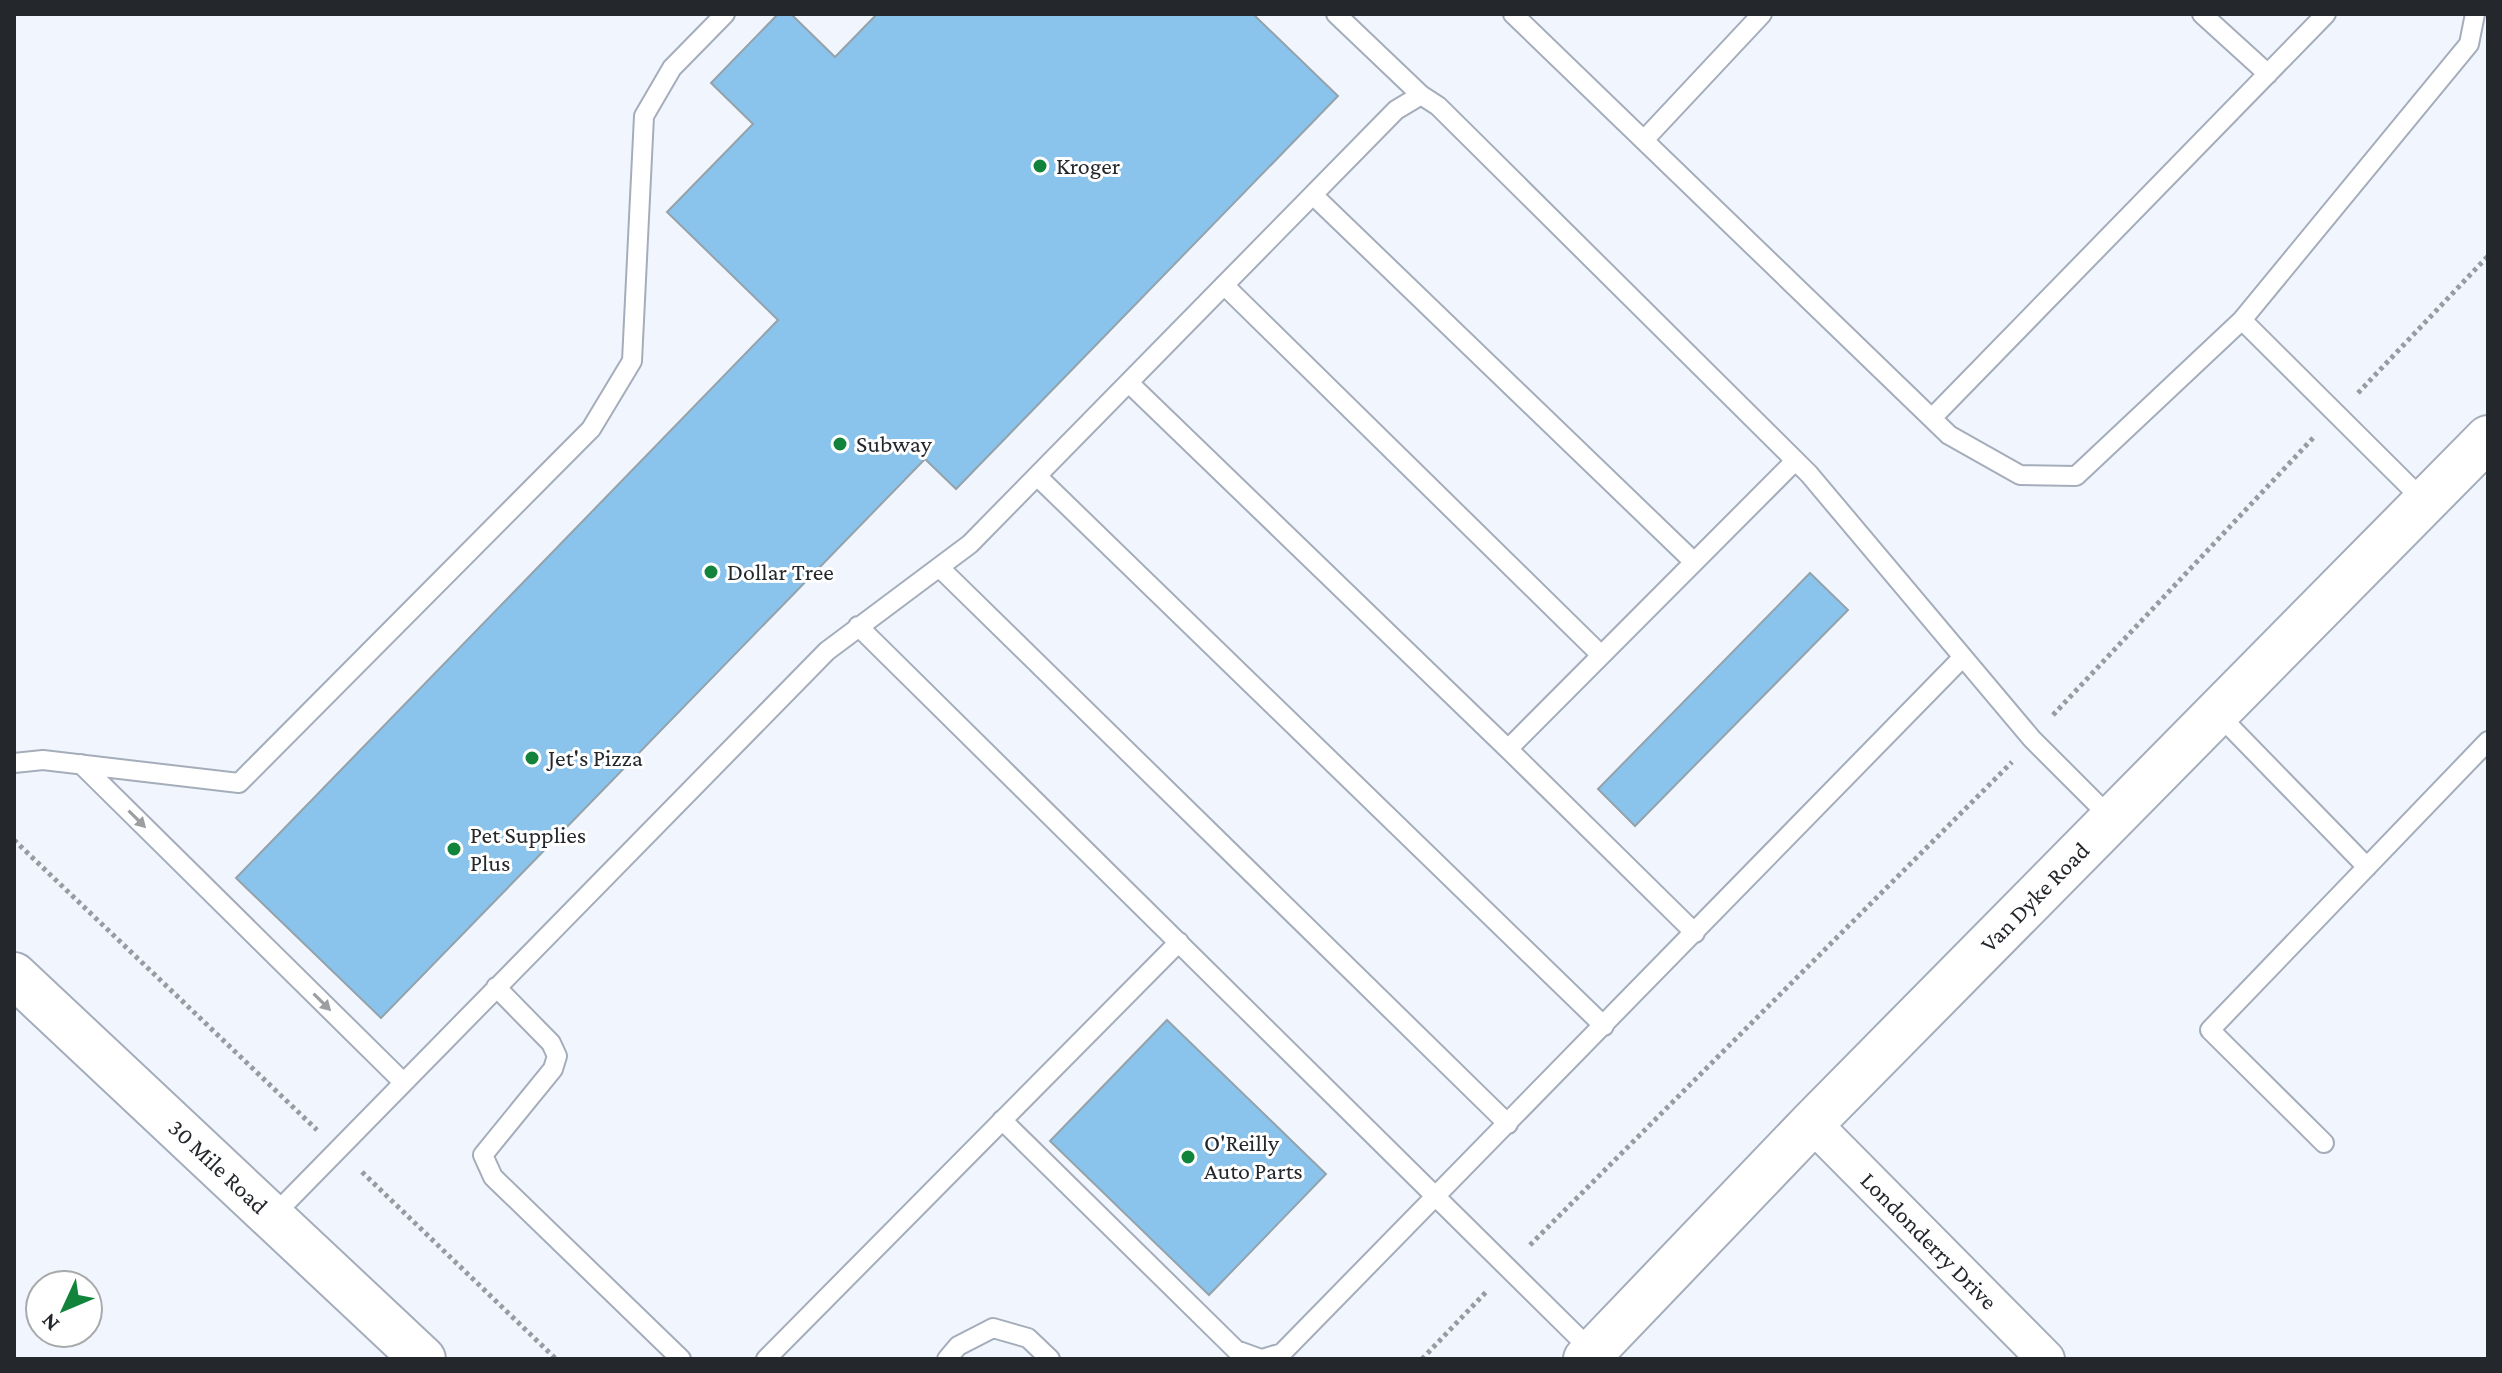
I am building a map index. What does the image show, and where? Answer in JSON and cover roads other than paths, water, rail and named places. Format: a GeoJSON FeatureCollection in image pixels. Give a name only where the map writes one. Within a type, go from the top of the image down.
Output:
{"type":"FeatureCollection","features":[{"type":"Feature","properties":{"kind":"main road","name":"Van Dyke Road"},"geometry":{"type":"LineString","coordinates":[[1589,1355],[2111,818],[2488,438]]}},
{"type":"Feature","properties":{"kind":"main road","name":"30 Mile Road"},"geometry":{"type":"LineString","coordinates":[[14,975],[423,1359]]}},
{"type":"Feature","properties":{"kind":"street","name":"Londonderry Drive"},"geometry":{"type":"LineString","coordinates":[[1812,1123],[2046,1359]]}},
{"type":"Feature","properties":{"kind":"lane"},"geometry":{"type":"LineString","coordinates":[[14,763],[43,760],[239,783],[591,429],[632,361],[644,116],[672,68],[725,14]]}},
{"type":"Feature","properties":{"kind":"lane"},"geometry":{"type":"LineString","coordinates":[[1336,14],[1421,95],[1438,106],[1795,461],[2032,739],[2111,818]]}},
{"type":"Feature","properties":{"kind":"lane"},"geometry":{"type":"LineString","coordinates":[[1513,14],[1949,435],[2020,475],[2076,476],[2242,320],[2469,44],[2475,14]]}},
{"type":"Feature","properties":{"kind":"lane"},"geometry":{"type":"LineString","coordinates":[[1644,140],[1762,14]]}},
{"type":"Feature","properties":{"kind":"lane"},"geometry":{"type":"LineString","coordinates":[[2202,14],[2268,74]]}},
{"type":"Feature","properties":{"kind":"lane"},"geometry":{"type":"LineString","coordinates":[[1932,418],[2326,14]]}},
{"type":"Feature","properties":{"kind":"lane"},"geometry":{"type":"LineString","coordinates":[[272,1217],[827,651],[970,544],[1396,110],[1421,95]]}},
{"type":"Feature","properties":{"kind":"lane"},"geometry":{"type":"LineString","coordinates":[[1313,195],[1694,562]]}},
{"type":"Feature","properties":{"kind":"lane"},"geometry":{"type":"LineString","coordinates":[[1224,285],[1601,655]]}},
{"type":"Feature","properties":{"kind":"lane"},"geometry":{"type":"LineString","coordinates":[[2242,320],[2424,501]]}},
{"type":"Feature","properties":{"kind":"lane"},"geometry":{"type":"LineString","coordinates":[[1129,383],[1695,933]]}},
{"type":"Feature","properties":{"kind":"lane"},"geometry":{"type":"LineString","coordinates":[[1508,749],[1795,461]]}},
{"type":"Feature","properties":{"kind":"lane"},"geometry":{"type":"LineString","coordinates":[[1037,476],[1604,1026]]}},
{"type":"Feature","properties":{"kind":"lane"},"geometry":{"type":"LineString","coordinates":[[940,568],[1508,1124]]}},
{"type":"Feature","properties":{"kind":"lane"},"geometry":{"type":"LineString","coordinates":[[858,626],[1437,1198],[1589,1355]]}},
{"type":"Feature","properties":{"kind":"lane"},"geometry":{"type":"LineString","coordinates":[[1002,1120],[1236,1350],[1261,1359],[1282,1353],[1963,657]]}},
{"type":"Feature","properties":{"kind":"lane"},"geometry":{"type":"LineString","coordinates":[[2216,712],[2367,867]]}},
{"type":"Feature","properties":{"kind":"lane"},"geometry":{"type":"LineString","coordinates":[[2324,1143],[2210,1030],[2488,741]]}},
{"type":"Feature","properties":{"kind":"lane"},"geometry":{"type":"LineString","coordinates":[[81,764],[403,1082]]}},
{"type":"Feature","properties":{"kind":"lane"},"geometry":{"type":"LineString","coordinates":[[766,1359],[1179,942]]}},
{"type":"Feature","properties":{"kind":"lane"},"geometry":{"type":"LineString","coordinates":[[496,987],[551,1043],[557,1056],[553,1069],[483,1155],[493,1177],[681,1359]]}},
{"type":"Feature","properties":{"kind":"lane"},"geometry":{"type":"LineString","coordinates":[[947,1359],[958,1346],[993,1328],[1028,1338],[1050,1359]]}},
{"type":"Feature","properties":{"kind":"place","name":"Kroger"},"geometry":{"type":"Point","coordinates":[1040,166]}},
{"type":"Feature","properties":{"kind":"place","name":"Subway"},"geometry":{"type":"Point","coordinates":[840,444]}},
{"type":"Feature","properties":{"kind":"place","name":"Dollar Tree"},"geometry":{"type":"Point","coordinates":[711,572]}},
{"type":"Feature","properties":{"kind":"place","name":"Jet's Pizza"},"geometry":{"type":"Point","coordinates":[532,758]}},
{"type":"Feature","properties":{"kind":"place","name":"Pet Supplies Plus"},"geometry":{"type":"Point","coordinates":[454,849]}},
{"type":"Feature","properties":{"kind":"place","name":"O'Reilly Auto Parts"},"geometry":{"type":"Point","coordinates":[1188,1157]}}]}
